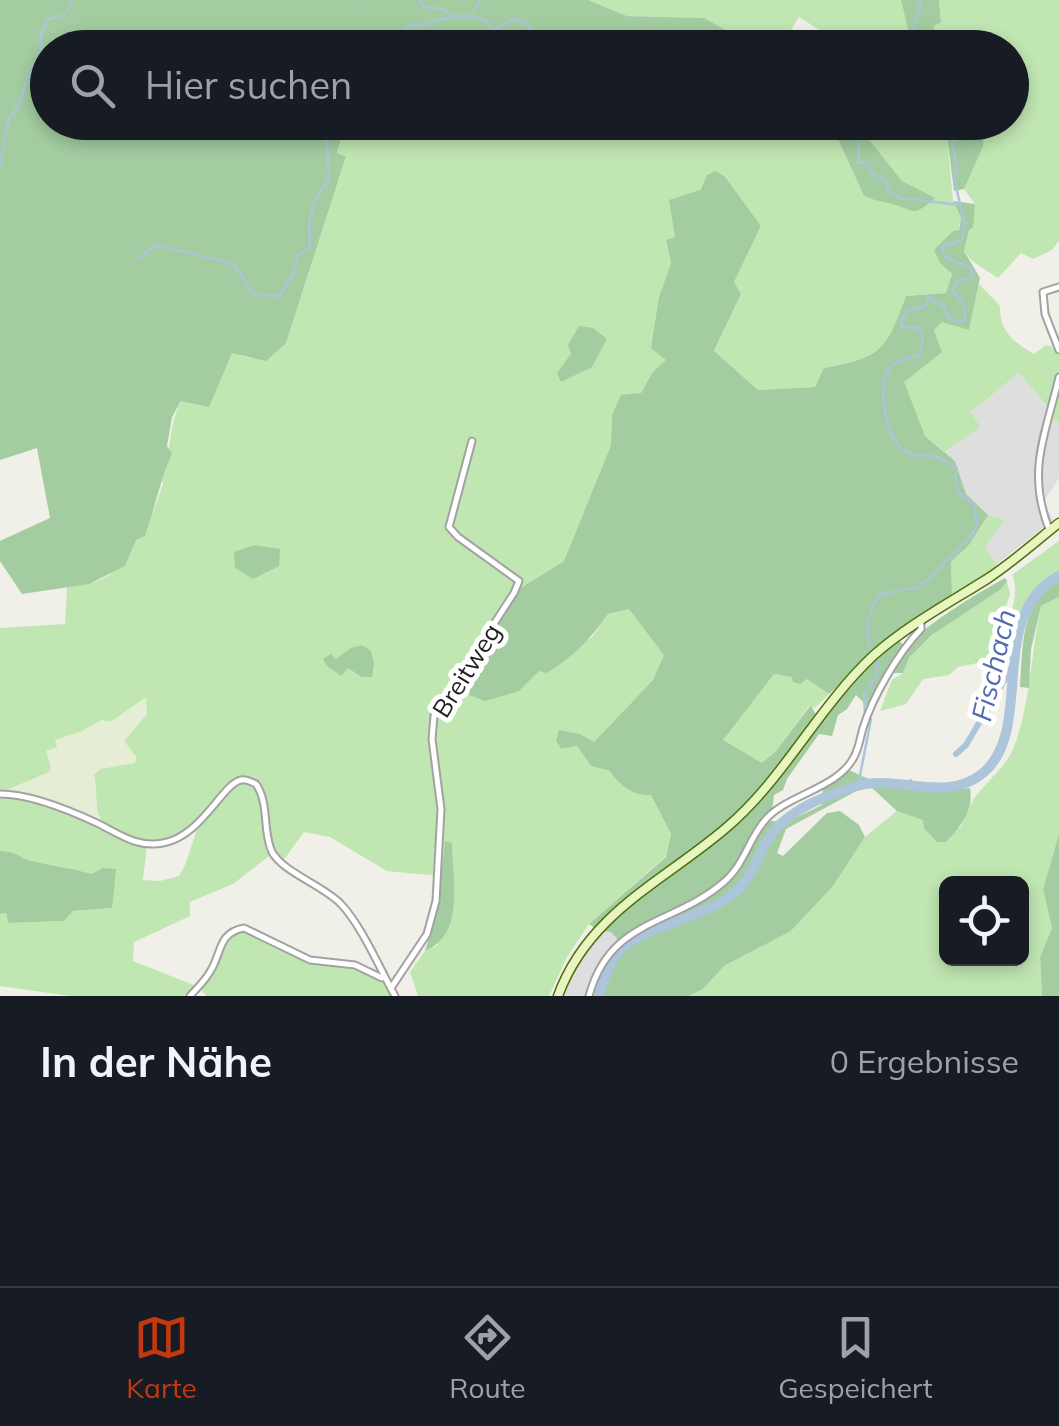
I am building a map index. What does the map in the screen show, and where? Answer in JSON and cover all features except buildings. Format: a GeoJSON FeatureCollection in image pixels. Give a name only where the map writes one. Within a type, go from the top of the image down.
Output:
{"type":"FeatureCollection","features":[{"type":"Feature","properties":{"kind":"main road"},"geometry":{"type":"LineString","coordinates":[[558,996],[568,972],[595,931],[636,892],[748,808],[850,679],[878,652],[1014,560],[1059,523]]}},
{"type":"Feature","properties":{"kind":"street"},"geometry":{"type":"LineString","coordinates":[[1059,286],[1043,292],[1045,314],[1059,350]]}},
{"type":"Feature","properties":{"kind":"street"},"geometry":{"type":"LineString","coordinates":[[1050,531],[1036,477],[1042,436],[1059,377]]}},
{"type":"Feature","properties":{"kind":"street","name":"Breitweg"},"geometry":{"type":"LineString","coordinates":[[391,988],[427,934],[436,901],[441,809],[432,739],[434,716],[519,581],[458,538],[449,527],[472,442]]}},
{"type":"Feature","properties":{"kind":"street"},"geometry":{"type":"LineString","coordinates":[[589,996],[602,963],[618,943],[638,928],[728,880],[743,862],[766,819],[827,782],[853,761],[868,717],[904,647],[921,629],[921,621]]}},
{"type":"Feature","properties":{"kind":"street"},"geometry":{"type":"LineString","coordinates":[[0,794],[22,796],[69,812],[146,844],[167,842],[192,829],[234,784],[248,780],[256,784],[264,802],[274,854],[287,868],[329,893],[353,918],[395,996]]}},
{"type":"Feature","properties":{"kind":"street"},"geometry":{"type":"LineString","coordinates":[[190,996],[213,968],[220,941],[237,928],[320,963],[355,965],[383,978]]}},
{"type":"Feature","properties":{"kind":"shaded area"},"geometry":{"type":"Polygon","coordinates":[[[1019,373],[1051,412],[1049,420],[1059,422],[1059,478],[1044,501],[1053,520],[997,564],[983,547],[1004,521],[988,515],[966,494],[955,461],[945,453],[979,427],[970,413],[1019,373]]]}},
{"type":"Feature","properties":{"kind":"shaded area"},"geometry":{"type":"Polygon","coordinates":[[[600,931],[611,932],[621,942],[599,973],[592,996],[563,996],[579,963],[600,931]]]}},
{"type":"Feature","properties":{"kind":"green space"},"geometry":{"type":"Polygon","coordinates":[[[0,0],[588,0],[627,16],[704,18],[726,30],[30,30],[30,140],[341,140],[337,153],[346,157],[286,343],[266,361],[232,353],[209,407],[181,401],[172,417],[167,446],[172,454],[145,536],[136,540],[125,566],[89,584],[22,594],[0,561],[0,541],[50,518],[37,448],[0,460],[0,0]]]}},
{"type":"Feature","properties":{"kind":"green space"},"geometry":{"type":"Polygon","coordinates":[[[588,0],[901,0],[908,30],[820,30],[799,17],[791,30],[726,30],[704,18],[627,16],[588,0]]]}},
{"type":"Feature","properties":{"kind":"green space"},"geometry":{"type":"Polygon","coordinates":[[[901,0],[939,0],[941,22],[934,26],[935,30],[908,30],[901,0]]]}},
{"type":"Feature","properties":{"kind":"green space"},"geometry":{"type":"Polygon","coordinates":[[[939,0],[1059,0],[1059,241],[1052,250],[1033,259],[1021,253],[998,278],[964,251],[975,204],[964,189],[984,140],[1029,140],[1029,30],[935,30],[941,21],[939,0]]]}},
{"type":"Feature","properties":{"kind":"green space"},"geometry":{"type":"Polygon","coordinates":[[[341,140],[838,140],[864,196],[891,202],[934,198],[902,181],[869,140],[947,140],[953,201],[961,218],[940,263],[952,274],[946,293],[906,296],[879,349],[858,360],[824,368],[816,387],[758,390],[714,352],[741,294],[734,282],[761,226],[707,175],[675,237],[666,241],[671,263],[659,297],[667,360],[652,373],[641,393],[621,396],[612,415],[611,445],[564,561],[519,589],[539,671],[592,637],[608,614],[629,609],[665,655],[653,680],[593,743],[580,734],[559,731],[556,739],[561,749],[577,746],[591,766],[610,771],[628,789],[651,795],[671,834],[666,856],[589,924],[567,957],[549,996],[418,996],[410,972],[425,951],[438,945],[445,842],[441,876],[387,871],[330,837],[304,832],[282,862],[272,848],[265,804],[254,782],[238,781],[202,818],[176,836],[146,841],[106,826],[98,809],[94,774],[101,769],[135,763],[136,757],[124,741],[147,714],[146,697],[110,722],[102,720],[55,740],[57,747],[46,751],[49,772],[0,793],[0,628],[65,624],[67,587],[110,575],[124,561],[136,539],[145,535],[163,484],[161,474],[182,400],[209,406],[232,352],[249,358],[286,343],[346,158],[337,154],[341,140]]]}},
{"type":"Feature","properties":{"kind":"green space"},"geometry":{"type":"Polygon","coordinates":[[[838,140],[869,140],[902,181],[935,198],[912,211],[864,196],[838,140]]]}},
{"type":"Feature","properties":{"kind":"green space"},"geometry":{"type":"Polygon","coordinates":[[[948,140],[984,140],[964,189],[954,191],[948,140]]]}},
{"type":"Feature","properties":{"kind":"green space"},"geometry":{"type":"Polygon","coordinates":[[[716,171],[725,177],[761,226],[734,282],[741,294],[714,351],[758,390],[815,387],[824,368],[858,360],[879,349],[906,296],[946,293],[952,274],[934,250],[959,230],[961,218],[953,201],[975,204],[973,227],[964,251],[980,278],[969,330],[942,322],[934,330],[942,352],[904,382],[925,436],[955,461],[966,494],[988,515],[969,545],[951,562],[952,597],[878,647],[829,694],[807,679],[800,684],[793,682],[792,677],[774,674],[723,740],[762,763],[811,705],[819,721],[866,668],[898,640],[906,647],[953,609],[1005,578],[1007,581],[932,635],[909,658],[903,673],[887,673],[869,708],[856,695],[838,715],[832,736],[819,734],[783,790],[774,795],[771,821],[787,822],[822,805],[823,788],[849,770],[908,789],[970,788],[968,811],[946,842],[937,842],[924,828],[923,820],[897,811],[870,786],[860,789],[786,829],[777,853],[783,856],[827,813],[840,811],[859,825],[865,837],[833,886],[791,931],[724,966],[703,989],[689,996],[603,996],[607,977],[625,948],[611,932],[589,924],[666,857],[671,834],[651,795],[628,789],[610,771],[591,766],[577,746],[561,749],[556,740],[559,730],[580,734],[594,742],[653,680],[664,655],[629,609],[608,614],[573,654],[547,673],[539,671],[519,691],[485,701],[469,695],[461,676],[519,589],[564,561],[611,445],[612,415],[621,395],[641,393],[652,373],[666,360],[651,348],[659,297],[671,263],[666,240],[675,237],[669,200],[700,190],[707,175],[716,171]]]}},
{"type":"Feature","properties":{"kind":"green space"},"geometry":{"type":"Polygon","coordinates":[[[979,284],[1000,306],[1005,329],[1020,345],[1034,354],[1046,345],[1059,349],[1059,422],[1049,420],[1051,411],[1019,373],[971,412],[980,427],[945,452],[925,436],[903,382],[941,352],[934,330],[942,322],[969,329],[979,284]]]}},
{"type":"Feature","properties":{"kind":"green space"},"geometry":{"type":"Polygon","coordinates":[[[579,326],[593,328],[607,339],[592,367],[561,382],[557,373],[571,354],[568,345],[579,326]]]}},
{"type":"Feature","properties":{"kind":"green space"},"geometry":{"type":"Polygon","coordinates":[[[988,515],[1005,520],[984,547],[997,564],[994,571],[952,597],[951,562],[969,545],[988,515]]]}},
{"type":"Feature","properties":{"kind":"green space"},"geometry":{"type":"Polygon","coordinates":[[[1059,541],[1059,574],[1038,587],[1024,603],[1011,648],[1007,647],[1015,591],[1012,575],[1059,541]]]}},
{"type":"Feature","properties":{"kind":"green space"},"geometry":{"type":"Polygon","coordinates":[[[254,545],[280,549],[279,566],[253,579],[235,568],[234,552],[254,545]]]}},
{"type":"Feature","properties":{"kind":"green space"},"geometry":{"type":"Polygon","coordinates":[[[1059,574],[1059,597],[1041,606],[1031,649],[1029,688],[1020,687],[1030,614],[1051,577],[1059,574]]]}},
{"type":"Feature","properties":{"kind":"green space"},"geometry":{"type":"Polygon","coordinates":[[[1007,581],[1010,594],[1001,621],[1001,651],[958,667],[949,675],[923,679],[906,704],[880,711],[892,680],[903,673],[909,658],[943,625],[1007,581]]]}},
{"type":"Feature","properties":{"kind":"green space"},"geometry":{"type":"Polygon","coordinates":[[[1059,597],[1059,834],[1043,889],[1052,928],[1040,957],[1042,996],[689,996],[703,989],[724,966],[791,931],[833,886],[865,837],[897,811],[960,828],[973,800],[1011,752],[1024,710],[1041,606],[1059,597]]]}},
{"type":"Feature","properties":{"kind":"green space"},"geometry":{"type":"Polygon","coordinates":[[[362,645],[371,651],[372,677],[362,677],[348,668],[341,676],[323,659],[331,654],[336,659],[362,645]]]}},
{"type":"Feature","properties":{"kind":"green space"},"geometry":{"type":"Polygon","coordinates":[[[774,674],[807,679],[829,694],[815,708],[810,705],[777,750],[762,763],[722,740],[774,674]]]}},
{"type":"Feature","properties":{"kind":"green space"},"geometry":{"type":"Polygon","coordinates":[[[146,697],[147,713],[124,741],[136,757],[135,763],[95,771],[100,818],[94,823],[9,795],[9,791],[50,770],[46,751],[55,740],[82,731],[146,697]]]}},
{"type":"Feature","properties":{"kind":"green space"},"geometry":{"type":"Polygon","coordinates":[[[248,783],[259,792],[269,856],[233,884],[190,902],[190,916],[134,942],[133,961],[196,986],[187,996],[71,996],[0,986],[0,914],[6,913],[8,923],[64,921],[73,911],[112,908],[92,874],[0,851],[0,795],[57,807],[147,846],[143,880],[160,881],[179,876],[204,818],[228,793],[248,783]]]}},
{"type":"Feature","properties":{"kind":"green space"},"geometry":{"type":"Polygon","coordinates":[[[1059,834],[1059,996],[1042,996],[1040,957],[1052,928],[1043,889],[1059,834]]]}},
{"type":"Feature","properties":{"kind":"green space"},"geometry":{"type":"Polygon","coordinates":[[[445,841],[452,843],[452,919],[438,943],[425,951],[437,912],[445,841]]]}},
{"type":"Feature","properties":{"kind":"green space"},"geometry":{"type":"Polygon","coordinates":[[[0,851],[92,874],[103,868],[116,869],[112,908],[73,911],[64,921],[8,923],[6,913],[0,914],[0,851]]]}},
{"type":"Feature","properties":{"kind":"green space"},"geometry":{"type":"Polygon","coordinates":[[[240,930],[268,938],[311,962],[369,972],[386,984],[391,996],[206,996],[201,989],[218,963],[223,942],[240,930]]]}},
{"type":"Feature","properties":{"kind":"waterway"},"geometry":{"type":"LineString","coordinates":[[68,11],[71,0]]}},
{"type":"Feature","properties":{"kind":"waterway"},"geometry":{"type":"LineString","coordinates":[[419,0],[425,7],[443,9],[452,16],[480,18],[494,30]]}},
{"type":"Feature","properties":{"kind":"waterway"},"geometry":{"type":"LineString","coordinates":[[474,12],[480,0]]}},
{"type":"Feature","properties":{"kind":"waterway"},"geometry":{"type":"LineString","coordinates":[[915,30],[921,3],[917,0]]}},
{"type":"Feature","properties":{"kind":"waterway"},"geometry":{"type":"LineString","coordinates":[[43,30],[47,20],[64,15]]}},
{"type":"Feature","properties":{"kind":"waterway"},"geometry":{"type":"LineString","coordinates":[[404,30],[408,25],[422,26],[452,16]]}},
{"type":"Feature","properties":{"kind":"waterway"},"geometry":{"type":"LineString","coordinates":[[494,30],[513,19],[530,26],[531,30]]}},
{"type":"Feature","properties":{"kind":"waterway"},"geometry":{"type":"LineString","coordinates":[[0,164],[9,119],[20,103],[30,74]]}},
{"type":"Feature","properties":{"kind":"waterway"},"geometry":{"type":"LineString","coordinates":[[136,260],[156,245],[234,264],[253,294],[279,296],[293,274],[298,255],[310,248],[309,222],[316,198],[329,179],[327,140]]}},
{"type":"Feature","properties":{"kind":"waterway"},"geometry":{"type":"LineString","coordinates":[[858,140],[858,163],[866,163],[885,180],[889,191],[901,198],[960,205]]}},
{"type":"Feature","properties":{"kind":"waterway"},"geometry":{"type":"LineString","coordinates":[[870,646],[869,619],[881,594],[918,587],[971,536],[977,525],[974,504],[956,485],[957,468],[936,457],[908,453],[895,440],[885,412],[883,390],[887,373],[896,362],[920,356],[920,328],[902,327],[901,319],[909,310],[926,306],[929,297],[944,306],[948,318],[964,321],[963,304],[952,291],[958,280],[973,278],[971,268],[946,258],[941,247],[962,240],[964,221],[954,178],[957,169],[952,142],[955,140]]}},
{"type":"Feature","properties":{"kind":"waterway","name":"Fischach"},"geometry":{"type":"LineString","coordinates":[[599,996],[611,964],[622,948],[642,935],[725,900],[747,879],[775,829],[807,805],[872,783],[937,788],[969,782],[983,773],[998,754],[1007,729],[1016,644],[1023,617],[1037,594],[1059,576]]}},
{"type":"Feature","properties":{"kind":"waterway"},"geometry":{"type":"LineString","coordinates":[[858,786],[871,719],[865,715],[864,694],[876,677],[878,661]]}},
{"type":"Feature","properties":{"kind":"waterway"},"geometry":{"type":"LineString","coordinates":[[956,754],[966,745],[1014,664]]}},
{"type":"Feature","properties":{"kind":"waterway","name":"Fischach"},"geometry":{"type":"LineString","coordinates":[[901,786],[911,780]]}}]}
